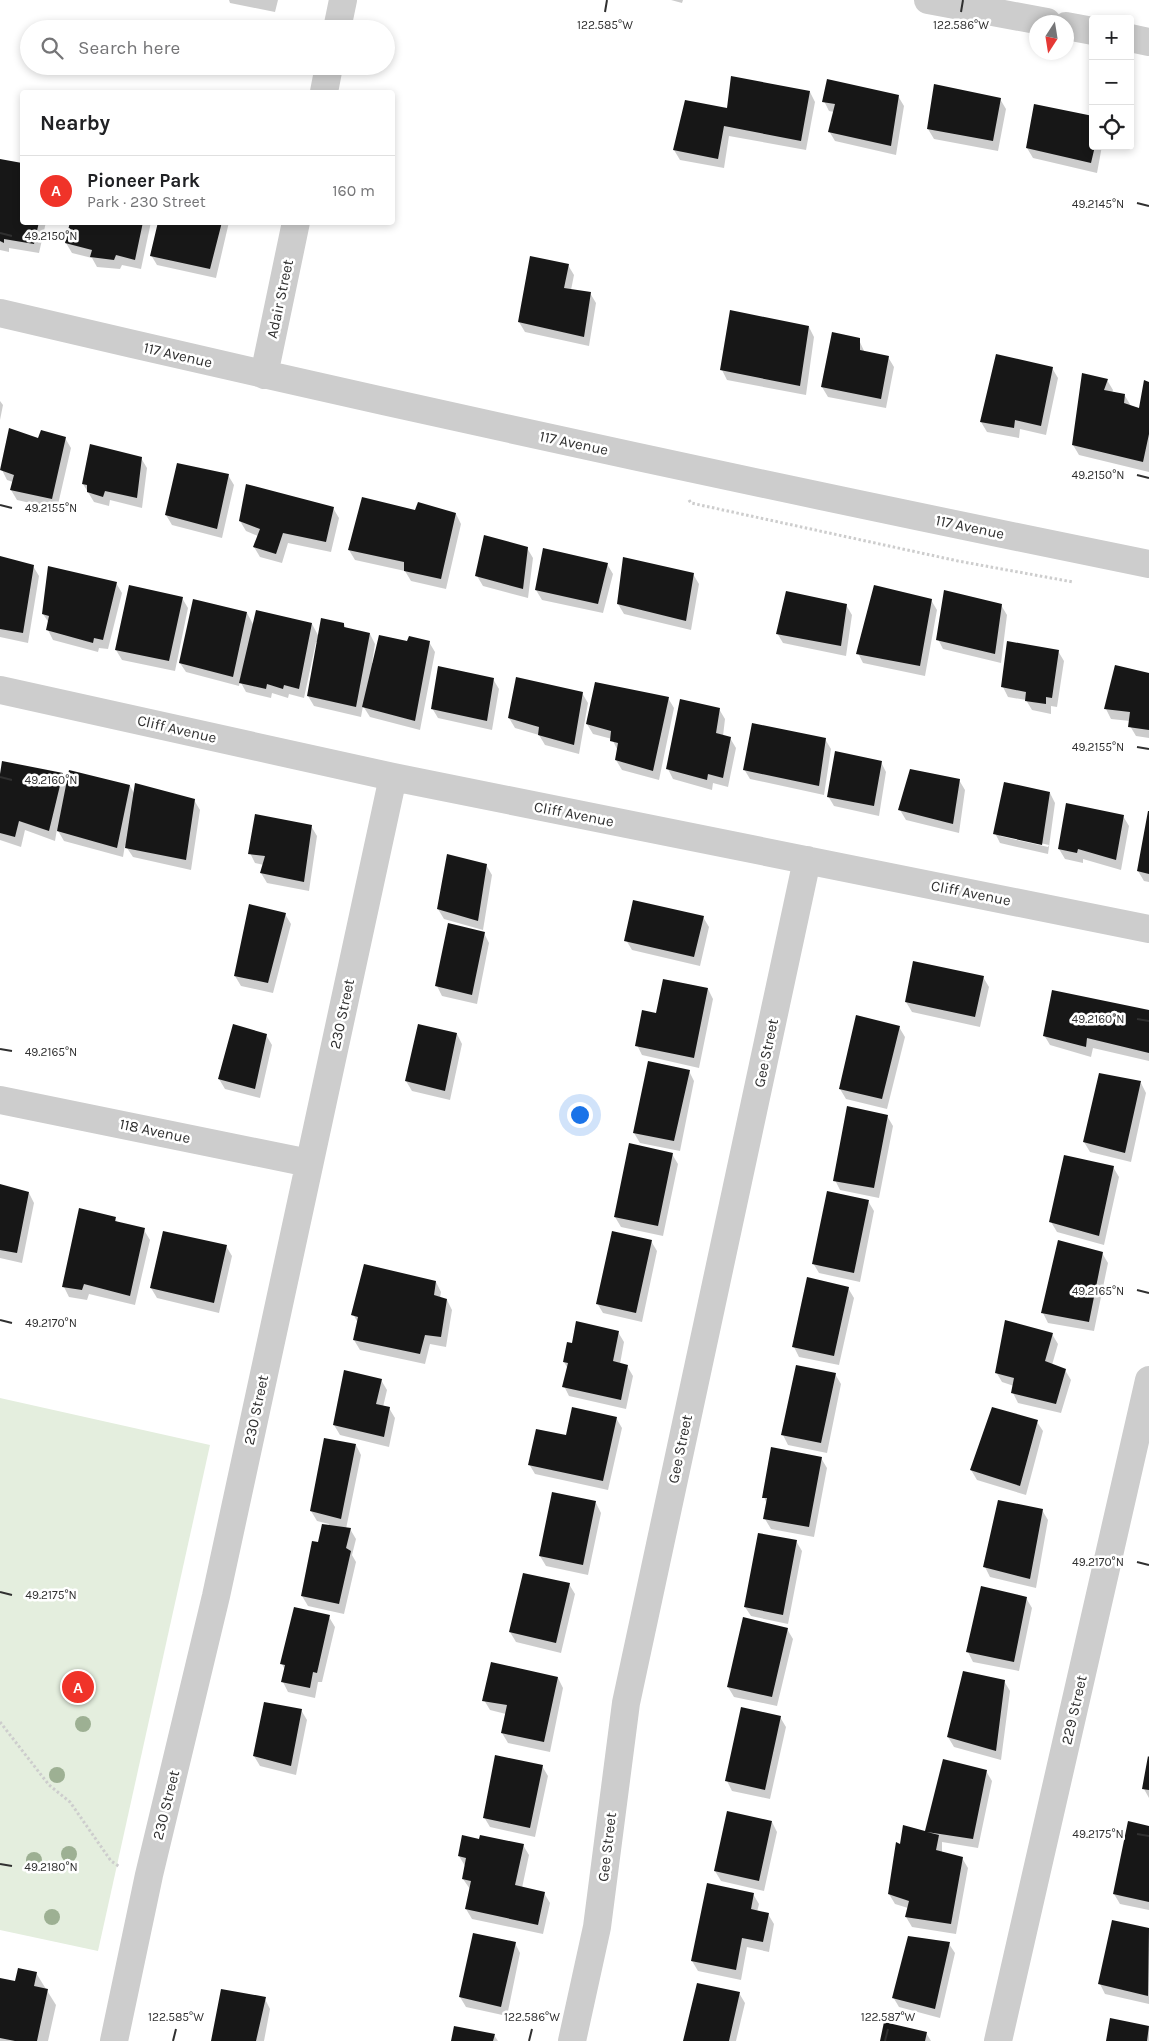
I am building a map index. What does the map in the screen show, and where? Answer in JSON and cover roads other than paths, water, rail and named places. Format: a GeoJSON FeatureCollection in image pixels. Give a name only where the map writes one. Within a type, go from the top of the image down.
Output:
{"type":"FeatureCollection","features":[{"type":"Feature","properties":{"kind":"street"},"geometry":{"type":"LineString","coordinates":[[339,20],[344,0]]}},
{"type":"Feature","properties":{"kind":"street"},"geometry":{"type":"LineString","coordinates":[[928,0],[1029,19]]}},
{"type":"Feature","properties":{"kind":"street"},"geometry":{"type":"LineString","coordinates":[[1074,27],[1089,30]]}},
{"type":"Feature","properties":{"kind":"street"},"geometry":{"type":"LineString","coordinates":[[1134,39],[1149,42]]}},
{"type":"Feature","properties":{"kind":"street"},"geometry":{"type":"LineString","coordinates":[[324,90],[327,75]]}},
{"type":"Feature","properties":{"kind":"street","name":"Adair Street"},"geometry":{"type":"LineString","coordinates":[[264,375],[295,225]]}},
{"type":"Feature","properties":{"kind":"street","name":"117 Avenue"},"geometry":{"type":"LineString","coordinates":[[0,313],[264,375],[840,501],[1149,564]]}},
{"type":"Feature","properties":{"kind":"street","name":"Cliff Avenue"},"geometry":{"type":"LineString","coordinates":[[0,690],[393,777],[1149,929]]}},
{"type":"Feature","properties":{"kind":"street","name":"230 Street"},"geometry":{"type":"LineString","coordinates":[[114,2041],[149,1875],[216,1596],[393,777]]}},
{"type":"Feature","properties":{"kind":"street","name":"Gee Street"},"geometry":{"type":"LineString","coordinates":[[572,2041],[597,1927],[626,1703],[807,860]]}},
{"type":"Feature","properties":{"kind":"street","name":"118 Avenue"},"geometry":{"type":"LineString","coordinates":[[0,1100],[309,1163]]}},
{"type":"Feature","properties":{"kind":"street","name":"229 Street"},"geometry":{"type":"LineString","coordinates":[[998,2041],[1149,1380]]}},
{"type":"Feature","properties":{"kind":"place","name":"Pioneer Park"},"geometry":{"type":"Point","coordinates":[78,1687]}}]}
